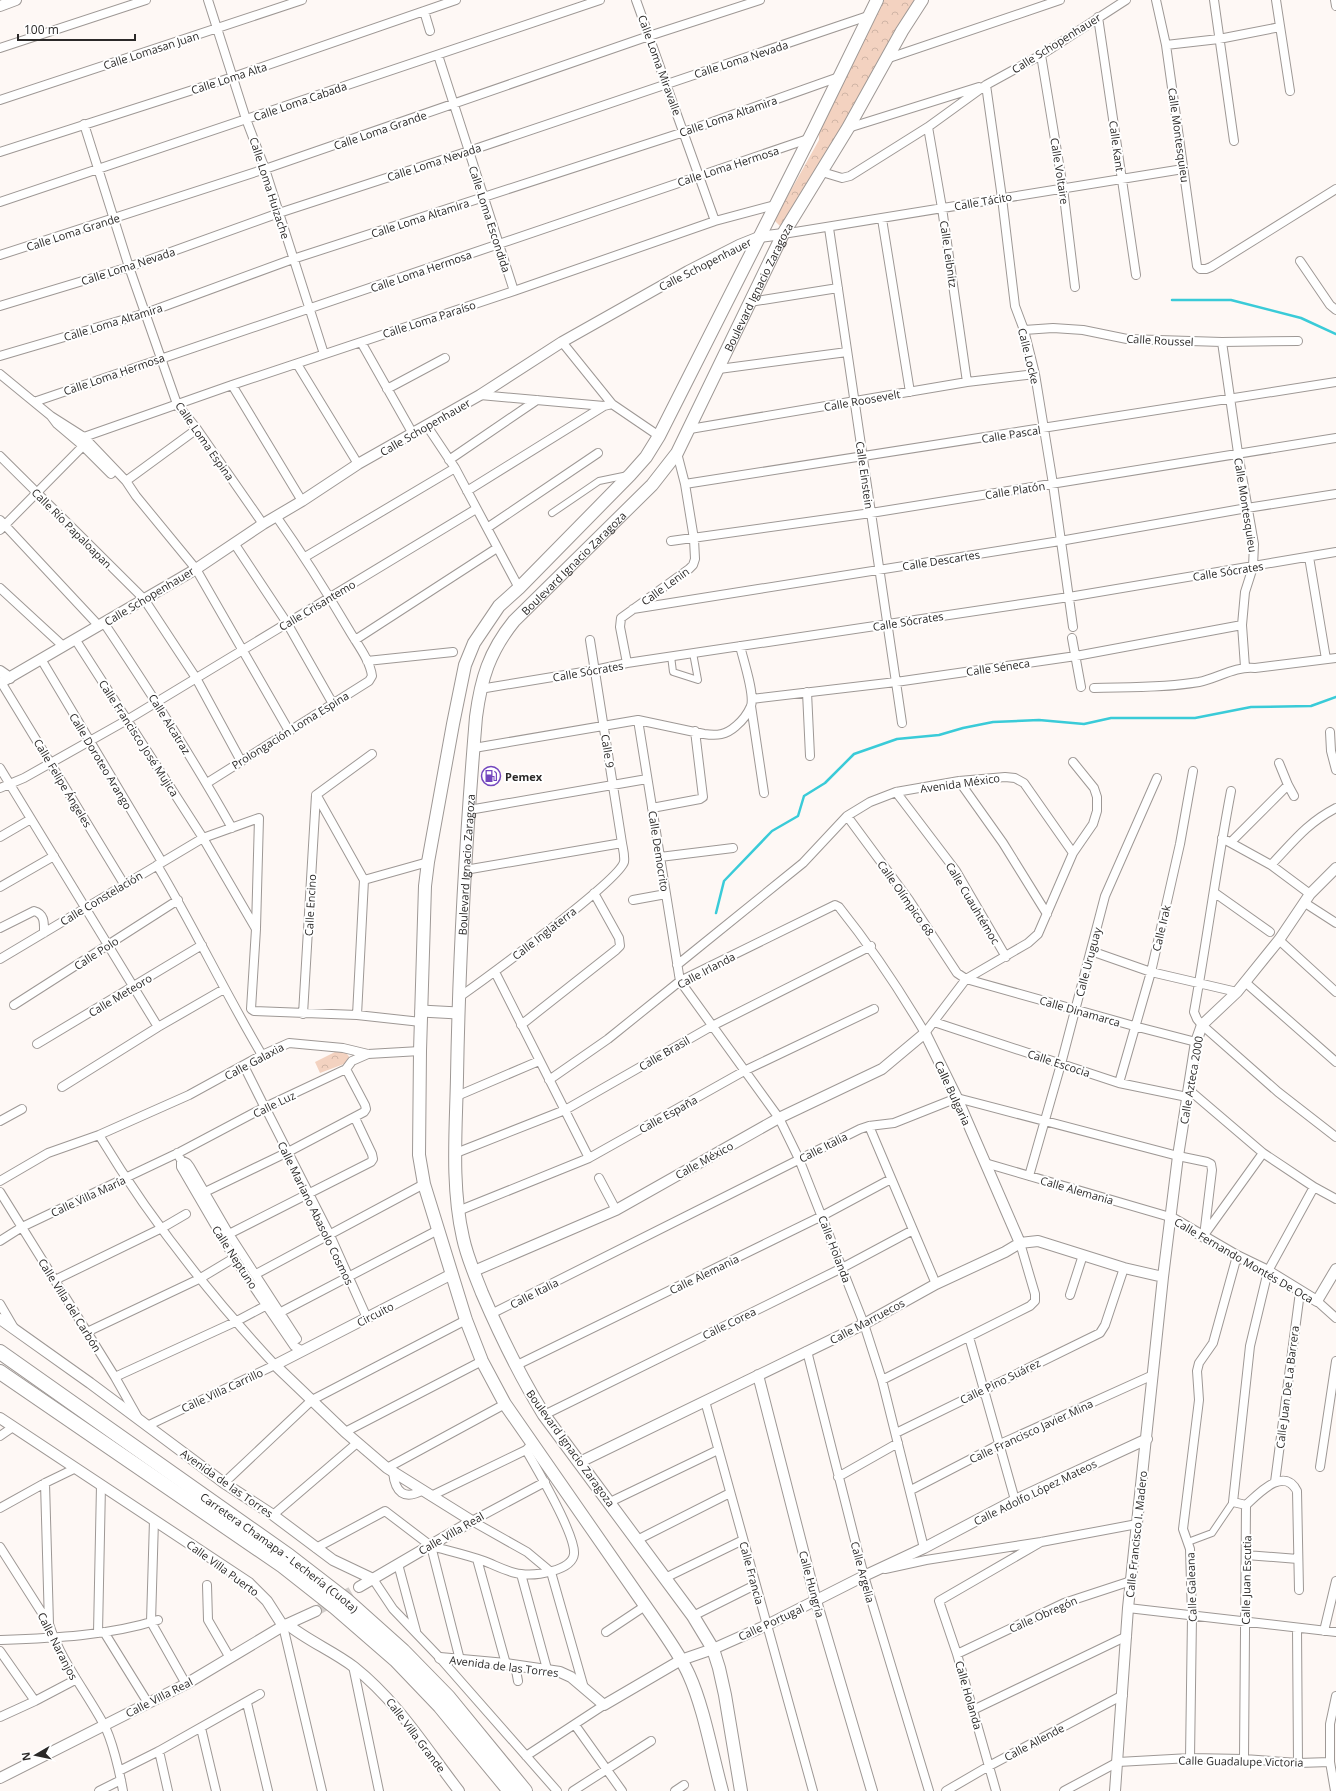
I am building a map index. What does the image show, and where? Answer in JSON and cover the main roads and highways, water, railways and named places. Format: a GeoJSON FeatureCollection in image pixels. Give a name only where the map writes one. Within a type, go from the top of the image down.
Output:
{"type":"FeatureCollection","features":[{"type":"Feature","properties":{"kind":"highway","name":"Carretera Chamapa - Lechería (Cuota)"},"geometry":{"type":"LineString","coordinates":[[0,1352],[290,1556],[346,1600],[403,1650],[448,1697],[525,1791]]}},
{"type":"Feature","properties":{"kind":"highway","name":"Carretera Chamapa - Lechería (Cuota)"},"geometry":{"type":"LineString","coordinates":[[0,1372],[283,1566],[336,1607],[396,1660],[440,1706],[510,1791]]}},
{"type":"Feature","properties":{"kind":"main road","name":"Boulevard Ignacio Zaragoza"},"geometry":{"type":"LineString","coordinates":[[722,1791],[698,1699],[690,1676],[682,1660],[646,1606],[529,1446],[482,1361],[466,1320],[424,1184],[419,1155],[421,1016],[428,862],[465,666],[474,643],[499,606],[519,588],[630,475],[646,456],[659,436],[877,0]]}},
{"type":"Feature","properties":{"kind":"main road","name":"Boulevard Ignacio Zaragoza"},"geometry":{"type":"LineString","coordinates":[[740,1791],[725,1695],[713,1649],[693,1616],[610,1502],[544,1415],[515,1366],[491,1314],[463,1239],[458,1212],[456,1153],[458,998],[474,748],[480,689],[486,666],[501,636],[514,621],[652,485],[677,453],[690,429],[783,234],[822,172],[886,59],[922,0]]}},
{"type":"Feature","properties":{"kind":"main road"},"geometry":{"type":"LineString","coordinates":[[421,1016],[458,1012]]}},
{"type":"Feature","properties":{"kind":"waterway"},"geometry":{"type":"LineString","coordinates":[[1172,300],[1231,300],[1301,318],[1336,334]]}},
{"type":"Feature","properties":{"kind":"waterway"},"geometry":{"type":"LineString","coordinates":[[716,913],[724,881],[772,831],[798,816],[804,796],[825,783],[854,754],[897,739],[939,735],[993,722],[1039,720],[1084,724],[1111,718],[1195,718],[1251,707],[1311,706],[1336,697]]}},
{"type":"Feature","properties":{"kind":"tunnel"},"geometry":{"type":"LineString","coordinates":[[316,1611],[359,1587]]}},
{"type":"Feature","properties":{"kind":"place","name":"Pemex"},"geometry":{"type":"Point","coordinates":[491,776]}}]}
